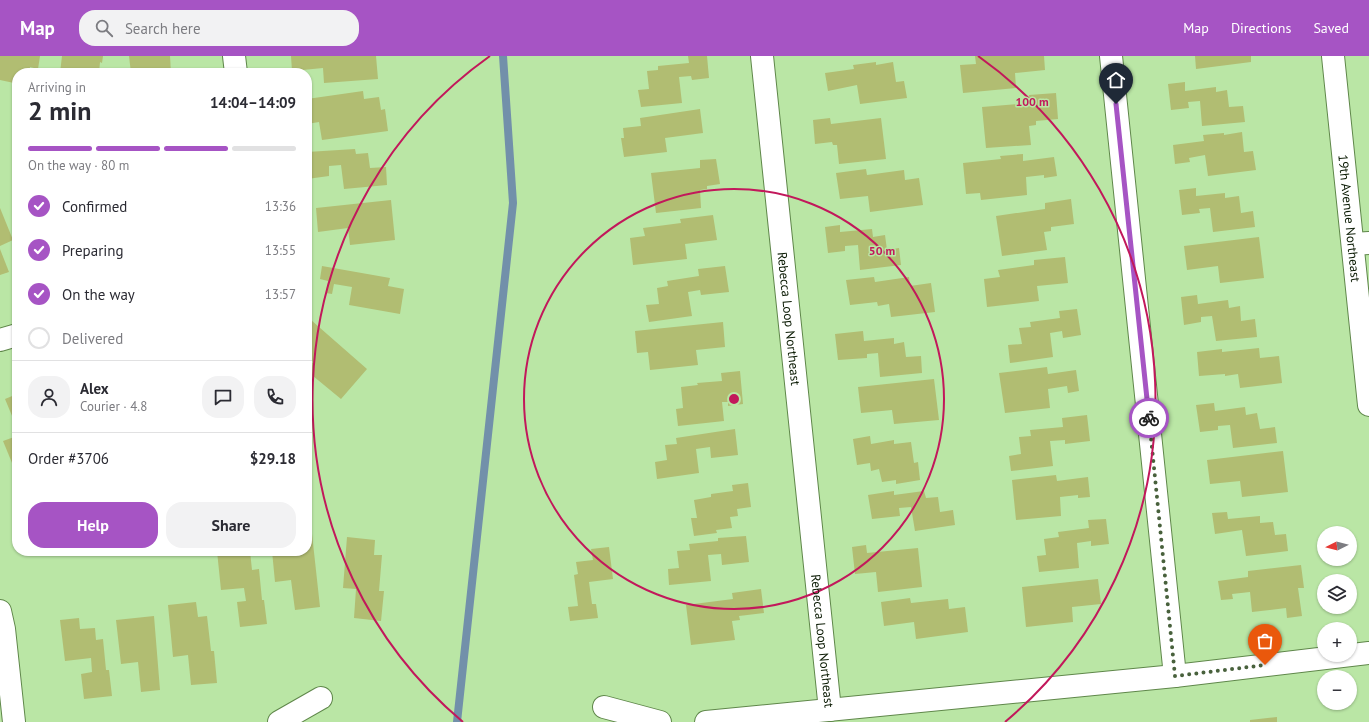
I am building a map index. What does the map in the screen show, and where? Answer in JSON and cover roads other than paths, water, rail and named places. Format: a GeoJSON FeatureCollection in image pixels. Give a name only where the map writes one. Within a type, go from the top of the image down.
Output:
{"type":"FeatureCollection","features":[{"type":"Feature","properties":{"kind":"street"},"geometry":{"type":"LineString","coordinates":[[234,56],[235,68]]}},
{"type":"Feature","properties":{"kind":"street","name":"Rebecca Loop Northeast"},"geometry":{"type":"LineString","coordinates":[[762,56],[830,710],[1175,676],[1369,653]]}},
{"type":"Feature","properties":{"kind":"street"},"geometry":{"type":"LineString","coordinates":[[1111,56],[1175,676]]}},
{"type":"Feature","properties":{"kind":"street","name":"19th Avenue Northeast"},"geometry":{"type":"LineString","coordinates":[[1333,56],[1361,243],[1369,405]]}},
{"type":"Feature","properties":{"kind":"street"},"geometry":{"type":"LineString","coordinates":[[0,340],[12,336]]}},
{"type":"Feature","properties":{"kind":"street"},"geometry":{"type":"LineString","coordinates":[[0,611],[4,629],[14,722]]}},
{"type":"Feature","properties":{"kind":"street"},"geometry":{"type":"LineString","coordinates":[[279,722],[321,698]]}},
{"type":"Feature","properties":{"kind":"street"},"geometry":{"type":"LineString","coordinates":[[604,707],[660,722]]}},
{"type":"Feature","properties":{"kind":"street"},"geometry":{"type":"LineString","coordinates":[[706,722],[830,710]]}},
{"type":"Feature","properties":{"kind":"waterway"},"geometry":{"type":"LineString","coordinates":[[457,722],[513,203],[503,56]]}}]}
